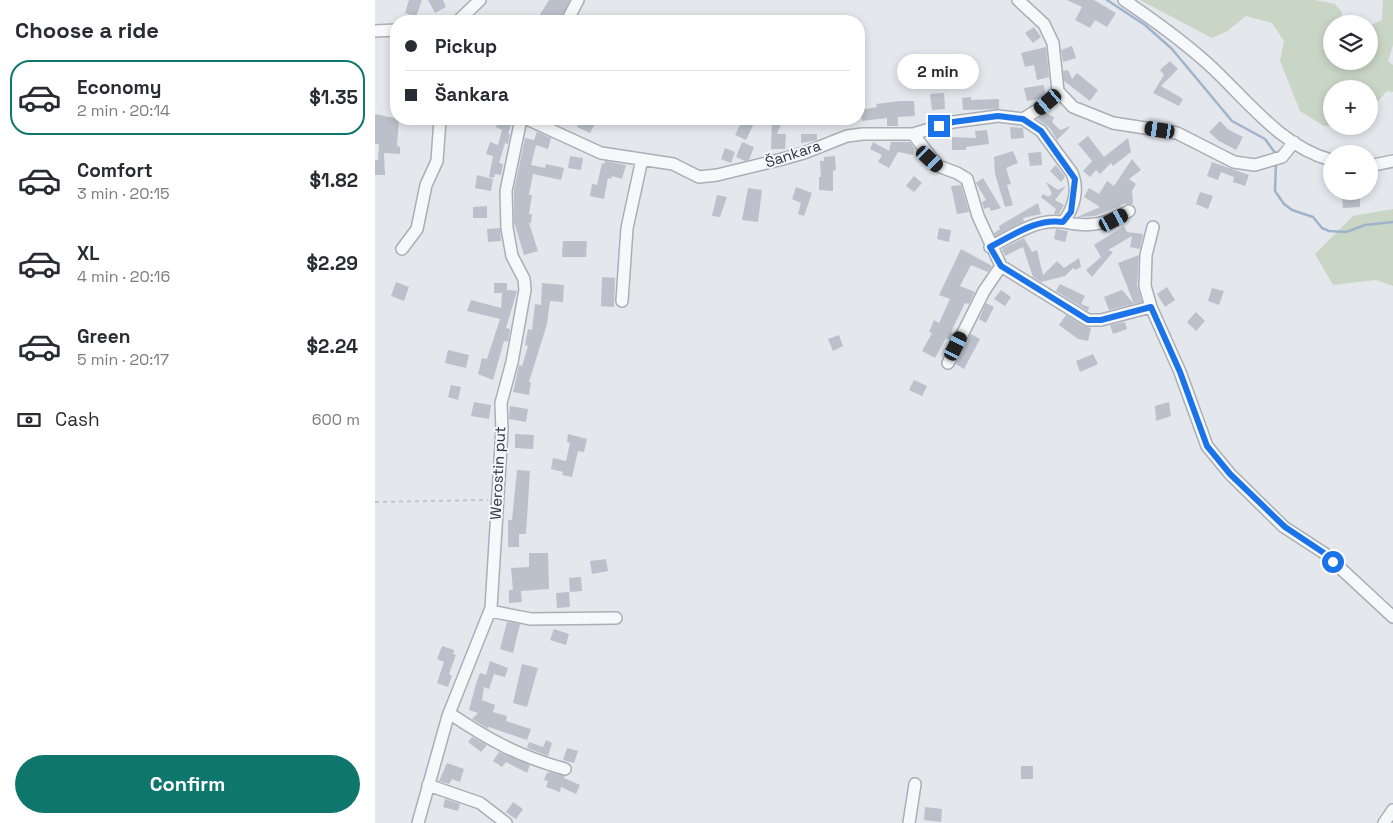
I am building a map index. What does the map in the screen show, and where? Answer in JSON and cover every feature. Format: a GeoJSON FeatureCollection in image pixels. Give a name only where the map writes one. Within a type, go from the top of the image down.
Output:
{"type":"FeatureCollection","features":[{"type":"Feature","properties":{"kind":"street"},"geometry":{"type":"LineString","coordinates":[[464,15],[480,0]]}},
{"type":"Feature","properties":{"kind":"street"},"geometry":{"type":"LineString","coordinates":[[570,15],[578,0]]}},
{"type":"Feature","properties":{"kind":"street"},"geometry":{"type":"LineString","coordinates":[[1018,0],[1044,24],[1053,43],[1058,91],[1073,107],[1094,117],[1113,122],[1177,133],[1234,162],[1255,165],[1276,159],[1294,142]]}},
{"type":"Feature","properties":{"kind":"street"},"geometry":{"type":"LineString","coordinates":[[1123,0],[1206,62],[1249,105],[1294,142],[1323,156]]}},
{"type":"Feature","properties":{"kind":"street"},"geometry":{"type":"LineString","coordinates":[[375,30],[390,30]]}},
{"type":"Feature","properties":{"kind":"street"},"geometry":{"type":"LineString","coordinates":[[1058,91],[1039,109],[1023,119],[1041,131],[1075,179],[1071,212],[1063,222]]}},
{"type":"Feature","properties":{"kind":"street","name":"Šankara"},"geometry":{"type":"LineString","coordinates":[[540,125],[601,153],[673,164],[699,177],[717,175],[805,153],[847,136],[863,134],[913,134],[953,122],[998,116],[1023,119]]}},
{"type":"Feature","properties":{"kind":"street"},"geometry":{"type":"LineString","coordinates":[[402,249],[417,229],[426,185],[437,161],[440,125]]}},
{"type":"Feature","properties":{"kind":"street","name":"Werostin put"},"geometry":{"type":"LineString","coordinates":[[418,823],[449,713],[490,611],[499,500],[502,430],[501,403],[512,362],[525,290],[524,279],[512,256],[507,228],[506,191],[520,125]]}},
{"type":"Feature","properties":{"kind":"street"},"geometry":{"type":"LineString","coordinates":[[913,134],[939,166],[963,175],[967,179],[990,247],[1001,266],[1088,320],[1101,320],[1151,307]]}},
{"type":"Feature","properties":{"kind":"street"},"geometry":{"type":"LineString","coordinates":[[622,301],[627,228],[642,159]]}},
{"type":"Feature","properties":{"kind":"street"},"geometry":{"type":"LineString","coordinates":[[1378,164],[1393,161]]}},
{"type":"Feature","properties":{"kind":"street"},"geometry":{"type":"LineString","coordinates":[[990,247],[1033,224],[1050,220],[1074,225],[1104,224],[1129,212]]}},
{"type":"Feature","properties":{"kind":"street"},"geometry":{"type":"LineString","coordinates":[[1153,227],[1144,272],[1151,307],[1180,372],[1207,446],[1230,474],[1285,527],[1324,553],[1393,617]]}},
{"type":"Feature","properties":{"kind":"street"},"geometry":{"type":"LineString","coordinates":[[948,363],[984,291],[1001,266]]}},
{"type":"Feature","properties":{"kind":"street"},"geometry":{"type":"LineString","coordinates":[[490,611],[531,619],[616,618]]}},
{"type":"Feature","properties":{"kind":"street"},"geometry":{"type":"LineString","coordinates":[[449,713],[500,746],[534,760],[565,769]]}},
{"type":"Feature","properties":{"kind":"street"},"geometry":{"type":"LineString","coordinates":[[909,823],[915,784]]}},
{"type":"Feature","properties":{"kind":"street"},"geometry":{"type":"LineString","coordinates":[[429,785],[480,803],[506,823]]}},
{"type":"Feature","properties":{"kind":"street"},"geometry":{"type":"LineString","coordinates":[[1384,823],[1393,810]]}},
{"type":"Feature","properties":{"kind":"path"},"geometry":{"type":"LineString","coordinates":[[375,502],[499,500]]}},
{"type":"Feature","properties":{"kind":"green space"},"geometry":{"type":"Polygon","coordinates":[[[1140,0],[1315,0],[1335,4],[1342,12],[1342,15],[1323,15],[1323,70],[1378,70],[1378,22],[1382,20],[1383,0],[1393,0],[1393,45],[1388,61],[1393,65],[1393,92],[1387,91],[1378,101],[1378,80],[1323,80],[1323,125],[1300,111],[1280,61],[1284,41],[1272,23],[1246,16],[1226,32],[1212,38],[1140,0]]]}},
{"type":"Feature","properties":{"kind":"green space"},"geometry":{"type":"Polygon","coordinates":[[[1393,209],[1393,286],[1376,280],[1333,285],[1315,254],[1353,216],[1393,209]]]}},
{"type":"Feature","properties":{"kind":"building"},"geometry":{"type":"Polygon","coordinates":[[[409,0],[422,0],[417,15],[405,13],[409,0]]]}},
{"type":"Feature","properties":{"kind":"building"},"geometry":{"type":"Polygon","coordinates":[[[428,0],[443,0],[446,7],[435,13],[428,0]]]}},
{"type":"Feature","properties":{"kind":"building"},"geometry":{"type":"Polygon","coordinates":[[[549,0],[570,0],[563,15],[540,15],[549,0]]]}},
{"type":"Feature","properties":{"kind":"building"},"geometry":{"type":"Polygon","coordinates":[[[1067,0],[1094,0],[1116,13],[1107,27],[1095,20],[1090,28],[1075,20],[1082,7],[1067,0]]]}},
{"type":"Feature","properties":{"kind":"building"},"geometry":{"type":"Polygon","coordinates":[[[1034,27],[1041,37],[1033,43],[1025,33],[1034,27]]]}},
{"type":"Feature","properties":{"kind":"building"},"geometry":{"type":"Polygon","coordinates":[[[1072,46],[1076,58],[1063,62],[1061,50],[1072,46]]]}},
{"type":"Feature","properties":{"kind":"building"},"geometry":{"type":"Polygon","coordinates":[[[1046,47],[1049,77],[1037,80],[1034,65],[1025,67],[1021,53],[1046,47]]]}},
{"type":"Feature","properties":{"kind":"building"},"geometry":{"type":"Polygon","coordinates":[[[1170,61],[1178,69],[1161,86],[1183,99],[1179,106],[1153,93],[1164,75],[1160,70],[1170,61]]]}},
{"type":"Feature","properties":{"kind":"building"},"geometry":{"type":"Polygon","coordinates":[[[1068,70],[1072,79],[1077,73],[1098,90],[1090,101],[1064,81],[1063,71],[1068,70]]]}},
{"type":"Feature","properties":{"kind":"building"},"geometry":{"type":"Polygon","coordinates":[[[1044,85],[1045,93],[1039,99],[1027,101],[1024,88],[1044,85]]]}},
{"type":"Feature","properties":{"kind":"building"},"geometry":{"type":"Polygon","coordinates":[[[944,93],[945,109],[932,110],[930,94],[944,93]]]}},
{"type":"Feature","properties":{"kind":"building"},"geometry":{"type":"Polygon","coordinates":[[[971,97],[971,100],[999,99],[999,109],[963,110],[962,98],[971,97]]]}},
{"type":"Feature","properties":{"kind":"building"},"geometry":{"type":"Polygon","coordinates":[[[914,101],[915,116],[898,117],[898,126],[887,126],[887,118],[865,121],[865,109],[877,107],[876,104],[914,101]]]}},
{"type":"Feature","properties":{"kind":"building"},"geometry":{"type":"Polygon","coordinates":[[[1046,113],[1054,117],[1052,122],[1060,130],[1071,126],[1057,140],[1050,128],[1037,119],[1046,113]]]}},
{"type":"Feature","properties":{"kind":"building"},"geometry":{"type":"Polygon","coordinates":[[[375,114],[390,117],[390,125],[399,125],[397,146],[400,147],[400,154],[384,153],[385,175],[375,175],[375,160],[378,160],[379,144],[375,144],[375,114]]]}},
{"type":"Feature","properties":{"kind":"building"},"geometry":{"type":"Polygon","coordinates":[[[1220,121],[1229,130],[1243,137],[1236,150],[1219,141],[1209,132],[1220,121]]]}},
{"type":"Feature","properties":{"kind":"building"},"geometry":{"type":"Polygon","coordinates":[[[497,125],[511,125],[508,134],[510,134],[508,144],[505,143],[499,163],[503,164],[501,175],[495,174],[494,178],[489,177],[493,156],[486,154],[490,142],[498,145],[502,130],[496,127],[497,125]]]}},
{"type":"Feature","properties":{"kind":"building"},"geometry":{"type":"Polygon","coordinates":[[[578,125],[594,125],[590,133],[577,127],[578,125]]]}},
{"type":"Feature","properties":{"kind":"building"},"geometry":{"type":"Polygon","coordinates":[[[740,125],[753,125],[746,140],[735,135],[740,125]]]}},
{"type":"Feature","properties":{"kind":"building"},"geometry":{"type":"Polygon","coordinates":[[[772,125],[781,125],[777,134],[786,134],[785,149],[771,149],[772,125]]]}},
{"type":"Feature","properties":{"kind":"building"},"geometry":{"type":"Polygon","coordinates":[[[1010,127],[1023,128],[1024,138],[1011,139],[1010,127]]]}},
{"type":"Feature","properties":{"kind":"building"},"geometry":{"type":"Polygon","coordinates":[[[987,130],[989,144],[966,147],[966,150],[952,150],[952,137],[976,138],[975,131],[987,130]]]}},
{"type":"Feature","properties":{"kind":"building"},"geometry":{"type":"Polygon","coordinates":[[[537,132],[551,138],[548,149],[536,145],[531,165],[545,168],[546,164],[564,168],[561,180],[533,174],[529,195],[532,195],[529,214],[532,214],[531,223],[529,223],[538,251],[524,255],[514,222],[514,190],[525,138],[534,140],[537,132]]]}},
{"type":"Feature","properties":{"kind":"building"},"geometry":{"type":"Polygon","coordinates":[[[801,134],[817,134],[817,140],[801,143],[801,134]]]}},
{"type":"Feature","properties":{"kind":"building"},"geometry":{"type":"Polygon","coordinates":[[[1088,136],[1104,157],[1128,138],[1131,152],[1113,166],[1111,163],[1100,174],[1096,170],[1090,177],[1083,171],[1092,161],[1078,144],[1088,136]]]}},
{"type":"Feature","properties":{"kind":"building"},"geometry":{"type":"Polygon","coordinates":[[[742,142],[754,147],[749,160],[745,161],[736,157],[742,142]]]}},
{"type":"Feature","properties":{"kind":"building"},"geometry":{"type":"Polygon","coordinates":[[[873,142],[889,151],[891,142],[910,142],[914,148],[913,155],[898,152],[889,168],[878,162],[882,155],[870,149],[873,142]]]}},
{"type":"Feature","properties":{"kind":"building"},"geometry":{"type":"Polygon","coordinates":[[[725,148],[735,152],[731,163],[721,159],[725,148]]]}},
{"type":"Feature","properties":{"kind":"building"},"geometry":{"type":"Polygon","coordinates":[[[1013,151],[1018,163],[1006,168],[1011,184],[1007,185],[1013,205],[1005,207],[995,174],[994,157],[1013,151]]]}},
{"type":"Feature","properties":{"kind":"building"},"geometry":{"type":"Polygon","coordinates":[[[1041,152],[1042,165],[1030,166],[1028,153],[1041,152]]]}},
{"type":"Feature","properties":{"kind":"building"},"geometry":{"type":"Polygon","coordinates":[[[570,156],[583,158],[581,170],[568,168],[570,156]]]}},
{"type":"Feature","properties":{"kind":"building"},"geometry":{"type":"Polygon","coordinates":[[[835,156],[836,170],[833,171],[833,191],[819,190],[819,177],[821,177],[820,161],[824,161],[824,157],[835,156]]]}},
{"type":"Feature","properties":{"kind":"building"},"geometry":{"type":"Polygon","coordinates":[[[1132,159],[1141,170],[1129,179],[1136,184],[1132,191],[1133,204],[1124,204],[1095,216],[1077,217],[1100,207],[1084,197],[1089,188],[1099,194],[1107,181],[1114,186],[1132,159]]]}},
{"type":"Feature","properties":{"kind":"building"},"geometry":{"type":"Polygon","coordinates":[[[605,161],[626,165],[622,179],[612,176],[611,179],[608,178],[604,199],[590,196],[592,184],[597,185],[602,163],[604,164],[605,161]]]}},
{"type":"Feature","properties":{"kind":"building"},"geometry":{"type":"Polygon","coordinates":[[[1212,162],[1249,175],[1245,186],[1233,182],[1234,177],[1221,172],[1218,180],[1207,176],[1212,162]]]}},
{"type":"Feature","properties":{"kind":"building"},"geometry":{"type":"Polygon","coordinates":[[[1056,165],[1065,177],[1061,182],[1050,171],[1056,165]]]}},
{"type":"Feature","properties":{"kind":"building"},"geometry":{"type":"Polygon","coordinates":[[[477,175],[493,179],[491,191],[475,188],[477,175]]]}},
{"type":"Feature","properties":{"kind":"building"},"geometry":{"type":"Polygon","coordinates":[[[914,176],[922,183],[914,192],[906,186],[914,176]]]}},
{"type":"Feature","properties":{"kind":"building"},"geometry":{"type":"Polygon","coordinates":[[[983,178],[1001,208],[991,211],[989,207],[984,209],[982,202],[986,200],[976,183],[983,178]]]}},
{"type":"Feature","properties":{"kind":"building"},"geometry":{"type":"Polygon","coordinates":[[[1046,182],[1058,190],[1066,186],[1055,200],[1064,205],[1059,214],[1054,214],[1056,209],[1041,197],[1043,194],[1048,197],[1052,194],[1046,182]]]}},
{"type":"Feature","properties":{"kind":"building"},"geometry":{"type":"Polygon","coordinates":[[[961,185],[969,212],[957,214],[951,186],[961,185]]]}},
{"type":"Feature","properties":{"kind":"building"},"geometry":{"type":"Polygon","coordinates":[[[796,187],[812,193],[804,216],[798,214],[801,203],[792,199],[796,187]]]}},
{"type":"Feature","properties":{"kind":"building"},"geometry":{"type":"Polygon","coordinates":[[[748,188],[762,190],[758,222],[742,220],[748,188]]]}},
{"type":"Feature","properties":{"kind":"building"},"geometry":{"type":"Polygon","coordinates":[[[1200,192],[1213,196],[1208,209],[1196,204],[1200,192]]]}},
{"type":"Feature","properties":{"kind":"building"},"geometry":{"type":"Polygon","coordinates":[[[717,195],[727,197],[720,217],[712,216],[717,195]]]}},
{"type":"Feature","properties":{"kind":"building"},"geometry":{"type":"Polygon","coordinates":[[[1343,200],[1360,200],[1360,207],[1343,208],[1343,200]]]}},
{"type":"Feature","properties":{"kind":"building"},"geometry":{"type":"Polygon","coordinates":[[[1038,203],[1041,214],[1023,218],[1024,221],[995,236],[994,233],[1000,229],[999,226],[1038,203]]]}},
{"type":"Feature","properties":{"kind":"building"},"geometry":{"type":"Polygon","coordinates":[[[487,206],[487,218],[473,218],[473,207],[487,206]]]}},
{"type":"Feature","properties":{"kind":"building"},"geometry":{"type":"Polygon","coordinates":[[[1124,226],[1127,232],[1143,234],[1140,249],[1130,247],[1132,236],[1108,250],[1113,252],[1092,277],[1086,270],[1101,257],[1094,245],[1124,226]]]}},
{"type":"Feature","properties":{"kind":"building"},"geometry":{"type":"Polygon","coordinates":[[[500,228],[501,241],[488,242],[487,229],[500,228]]]}},
{"type":"Feature","properties":{"kind":"building"},"geometry":{"type":"Polygon","coordinates":[[[939,228],[951,230],[949,242],[937,239],[939,228]]]}},
{"type":"Feature","properties":{"kind":"building"},"geometry":{"type":"Polygon","coordinates":[[[1056,229],[1068,231],[1065,242],[1054,239],[1056,229]]]}},
{"type":"Feature","properties":{"kind":"building"},"geometry":{"type":"Polygon","coordinates":[[[1024,238],[1032,252],[1037,250],[1043,275],[1057,261],[1064,268],[1079,258],[1081,267],[1075,270],[1073,268],[1065,276],[1041,282],[1033,277],[1023,247],[1005,256],[1002,249],[1024,238]]]}},
{"type":"Feature","properties":{"kind":"building"},"geometry":{"type":"Polygon","coordinates":[[[563,241],[587,241],[586,257],[562,257],[563,241]]]}},
{"type":"Feature","properties":{"kind":"building"},"geometry":{"type":"Polygon","coordinates":[[[961,249],[992,266],[988,272],[971,265],[960,286],[975,292],[969,304],[965,303],[951,332],[954,334],[951,341],[946,338],[935,358],[922,351],[932,333],[929,332],[934,320],[939,323],[950,299],[939,295],[961,249]]]}},
{"type":"Feature","properties":{"kind":"building"},"geometry":{"type":"Polygon","coordinates":[[[1139,255],[1137,285],[1142,302],[1134,304],[1118,263],[1139,255]]]}},
{"type":"Feature","properties":{"kind":"building"},"geometry":{"type":"Polygon","coordinates":[[[602,277],[615,278],[614,307],[601,306],[602,277]]]}},
{"type":"Feature","properties":{"kind":"building"},"geometry":{"type":"Polygon","coordinates":[[[396,282],[409,287],[404,301],[391,296],[396,282]]]}},
{"type":"Feature","properties":{"kind":"building"},"geometry":{"type":"Polygon","coordinates":[[[494,283],[507,283],[507,290],[517,291],[506,328],[510,329],[508,342],[504,341],[493,380],[478,374],[482,358],[487,359],[500,319],[467,311],[471,300],[501,308],[502,293],[494,293],[494,283]]]}},
{"type":"Feature","properties":{"kind":"building"},"geometry":{"type":"Polygon","coordinates":[[[542,283],[564,285],[563,302],[550,301],[547,324],[529,382],[531,383],[529,395],[513,392],[519,365],[522,366],[528,346],[525,345],[528,329],[532,330],[535,304],[541,305],[542,283]]]}},
{"type":"Feature","properties":{"kind":"building"},"geometry":{"type":"Polygon","coordinates":[[[1060,284],[1085,296],[1081,304],[1089,307],[1088,311],[1056,291],[1060,284]]]}},
{"type":"Feature","properties":{"kind":"building"},"geometry":{"type":"Polygon","coordinates":[[[1167,287],[1175,300],[1165,307],[1157,294],[1167,287]]]}},
{"type":"Feature","properties":{"kind":"building"},"geometry":{"type":"Polygon","coordinates":[[[1212,288],[1224,291],[1219,305],[1208,301],[1212,288]]]}},
{"type":"Feature","properties":{"kind":"building"},"geometry":{"type":"Polygon","coordinates":[[[1001,290],[1011,297],[1005,306],[994,299],[1001,290]]]}},
{"type":"Feature","properties":{"kind":"building"},"geometry":{"type":"Polygon","coordinates":[[[1122,290],[1134,304],[1109,310],[1104,297],[1122,290]]]}},
{"type":"Feature","properties":{"kind":"building"},"geometry":{"type":"Polygon","coordinates":[[[986,303],[994,307],[986,323],[979,319],[986,303]]]}},
{"type":"Feature","properties":{"kind":"building"},"geometry":{"type":"Polygon","coordinates":[[[1196,312],[1205,321],[1196,331],[1187,322],[1196,312]]]}},
{"type":"Feature","properties":{"kind":"building"},"geometry":{"type":"Polygon","coordinates":[[[1066,315],[1091,328],[1088,341],[1078,339],[1059,325],[1066,315]]]}},
{"type":"Feature","properties":{"kind":"building"},"geometry":{"type":"Polygon","coordinates":[[[1125,322],[1127,329],[1113,334],[1110,325],[1125,322]]]}},
{"type":"Feature","properties":{"kind":"building"},"geometry":{"type":"Polygon","coordinates":[[[971,334],[980,339],[964,369],[956,364],[971,334]]]}},
{"type":"Feature","properties":{"kind":"building"},"geometry":{"type":"Polygon","coordinates":[[[839,335],[843,346],[833,351],[828,339],[839,335]]]}},
{"type":"Feature","properties":{"kind":"building"},"geometry":{"type":"Polygon","coordinates":[[[448,350],[469,355],[466,368],[445,363],[448,350]]]}},
{"type":"Feature","properties":{"kind":"building"},"geometry":{"type":"Polygon","coordinates":[[[1093,354],[1098,364],[1080,372],[1076,361],[1093,354]]]}},
{"type":"Feature","properties":{"kind":"building"},"geometry":{"type":"Polygon","coordinates":[[[914,380],[927,386],[922,396],[909,390],[914,380]]]}},
{"type":"Feature","properties":{"kind":"building"},"geometry":{"type":"Polygon","coordinates":[[[451,385],[461,387],[458,400],[448,397],[451,385]]]}},
{"type":"Feature","properties":{"kind":"building"},"geometry":{"type":"Polygon","coordinates":[[[474,402],[491,405],[489,419],[471,416],[474,402]]]}},
{"type":"Feature","properties":{"kind":"building"},"geometry":{"type":"Polygon","coordinates":[[[1169,402],[1171,416],[1156,421],[1155,406],[1169,402]]]}},
{"type":"Feature","properties":{"kind":"building"},"geometry":{"type":"Polygon","coordinates":[[[510,406],[528,409],[526,422],[509,419],[510,406]]]}},
{"type":"Feature","properties":{"kind":"building"},"geometry":{"type":"Polygon","coordinates":[[[515,434],[534,435],[533,449],[515,448],[515,434]]]}},
{"type":"Feature","properties":{"kind":"building"},"geometry":{"type":"Polygon","coordinates":[[[568,434],[587,439],[584,452],[578,451],[572,477],[562,475],[563,472],[551,469],[553,458],[566,461],[570,443],[567,442],[568,434]]]}},
{"type":"Feature","properties":{"kind":"building"},"geometry":{"type":"Polygon","coordinates":[[[517,470],[530,471],[526,534],[519,534],[519,547],[508,547],[508,520],[512,520],[517,470]]]}},
{"type":"Feature","properties":{"kind":"building"},"geometry":{"type":"Polygon","coordinates":[[[529,553],[548,553],[549,589],[521,591],[522,602],[509,603],[509,590],[513,590],[511,568],[529,567],[529,553]]]}},
{"type":"Feature","properties":{"kind":"building"},"geometry":{"type":"Polygon","coordinates":[[[606,559],[608,571],[592,574],[590,561],[606,559]]]}},
{"type":"Feature","properties":{"kind":"building"},"geometry":{"type":"Polygon","coordinates":[[[581,577],[582,591],[570,592],[569,578],[581,577]]]}},
{"type":"Feature","properties":{"kind":"building"},"geometry":{"type":"Polygon","coordinates":[[[569,592],[570,607],[557,608],[556,593],[569,592]]]}},
{"type":"Feature","properties":{"kind":"building"},"geometry":{"type":"Polygon","coordinates":[[[507,622],[520,624],[513,653],[500,649],[507,622]]]}},
{"type":"Feature","properties":{"kind":"building"},"geometry":{"type":"Polygon","coordinates":[[[554,629],[569,634],[566,645],[550,640],[554,629]]]}},
{"type":"Feature","properties":{"kind":"building"},"geometry":{"type":"Polygon","coordinates":[[[442,646],[454,650],[453,654],[456,655],[449,674],[452,676],[448,687],[437,683],[444,662],[437,659],[442,646]]]}},
{"type":"Feature","properties":{"kind":"building"},"geometry":{"type":"Polygon","coordinates":[[[490,661],[508,668],[505,677],[494,674],[489,689],[484,687],[482,700],[495,705],[493,712],[507,716],[506,721],[531,729],[527,740],[489,727],[487,728],[472,719],[478,713],[469,710],[476,684],[480,673],[486,675],[490,661]]]}},
{"type":"Feature","properties":{"kind":"building"},"geometry":{"type":"Polygon","coordinates":[[[522,664],[538,668],[527,707],[513,703],[522,664]]]}},
{"type":"Feature","properties":{"kind":"building"},"geometry":{"type":"Polygon","coordinates":[[[472,737],[487,745],[481,752],[468,742],[472,737]]]}},
{"type":"Feature","properties":{"kind":"building"},"geometry":{"type":"Polygon","coordinates":[[[546,740],[552,743],[548,756],[527,748],[529,742],[543,747],[546,740]]]}},
{"type":"Feature","properties":{"kind":"building"},"geometry":{"type":"Polygon","coordinates":[[[567,748],[578,751],[574,763],[563,760],[567,748]]]}},
{"type":"Feature","properties":{"kind":"building"},"geometry":{"type":"Polygon","coordinates":[[[499,752],[530,765],[527,773],[506,762],[502,767],[493,761],[499,752]]]}},
{"type":"Feature","properties":{"kind":"building"},"geometry":{"type":"Polygon","coordinates":[[[447,763],[464,769],[460,782],[452,779],[449,784],[439,781],[447,763]]]}},
{"type":"Feature","properties":{"kind":"building"},"geometry":{"type":"Polygon","coordinates":[[[1021,766],[1033,766],[1033,779],[1021,779],[1021,766]]]}},
{"type":"Feature","properties":{"kind":"building"},"geometry":{"type":"Polygon","coordinates":[[[547,773],[565,776],[564,778],[580,785],[576,794],[561,787],[560,792],[546,787],[548,781],[544,780],[547,773]]]}},
{"type":"Feature","properties":{"kind":"building"},"geometry":{"type":"Polygon","coordinates":[[[445,799],[460,804],[458,811],[443,807],[445,799]]]}},
{"type":"Feature","properties":{"kind":"building"},"geometry":{"type":"Polygon","coordinates":[[[513,802],[523,809],[516,819],[506,812],[513,802]]]}},
{"type":"Feature","properties":{"kind":"building"},"geometry":{"type":"Polygon","coordinates":[[[925,807],[942,809],[941,822],[924,820],[925,807]]]}},
{"type":"Feature","properties":{"kind":"waterway"},"geometry":{"type":"LineString","coordinates":[[1107,0],[1145,25],[1172,49],[1232,121],[1265,139],[1276,154]]}},
{"type":"Feature","properties":{"kind":"waterway"},"geometry":{"type":"LineString","coordinates":[[1276,162],[1275,191],[1284,204],[1292,210],[1313,217],[1322,228],[1329,231],[1346,232],[1365,225],[1393,222]]}},
{"type":"Feature","properties":{"kind":"route"},"geometry":{"type":"LineString","coordinates":[[939,126],[953,122],[998,116],[1023,119],[1041,131],[1075,179],[1071,212],[1063,222],[1050,220],[1033,224],[990,247],[1001,266],[1072,312],[1088,320],[1101,320],[1151,307],[1180,372],[1207,446],[1230,474],[1285,527],[1324,553],[1333,562]]}}]}
